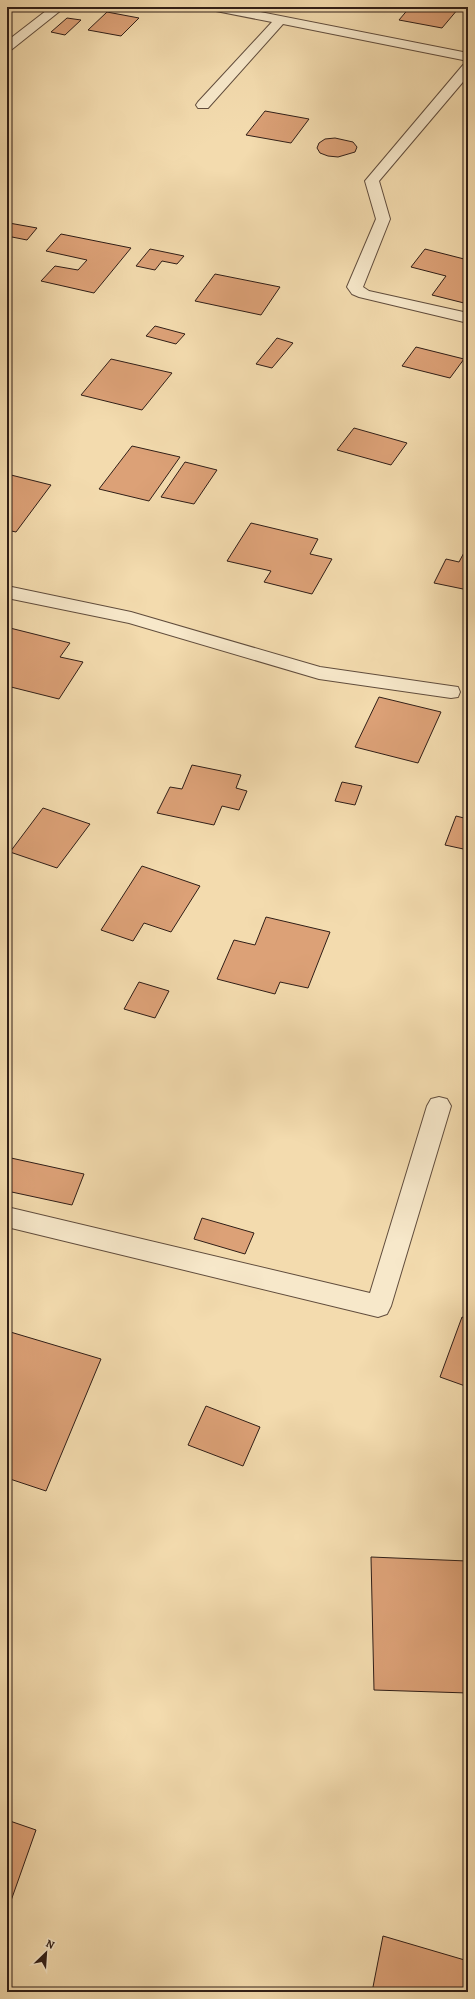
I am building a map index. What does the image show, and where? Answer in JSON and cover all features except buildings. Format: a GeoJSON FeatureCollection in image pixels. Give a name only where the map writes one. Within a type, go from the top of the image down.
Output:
{"type":"FeatureCollection","features":[{"type":"Feature","properties":{"kind":"street"},"geometry":{"type":"LineString","coordinates":[[7,46],[59,7]]}},
{"type":"Feature","properties":{"kind":"street"},"geometry":{"type":"LineString","coordinates":[[216,7],[468,57]]}},
{"type":"Feature","properties":{"kind":"street"},"geometry":{"type":"LineString","coordinates":[[203,105],[280,20]]}},
{"type":"Feature","properties":{"kind":"street"},"geometry":{"type":"LineString","coordinates":[[468,68],[372,181],[383,219],[355,287],[357,291],[364,294],[468,318]]}},
{"type":"Feature","properties":{"kind":"street"},"geometry":{"type":"LineString","coordinates":[[7,592],[131,618],[319,673],[451,692]]}},
{"type":"Feature","properties":{"kind":"street"},"geometry":{"type":"LineString","coordinates":[[7,1217],[378,1306],[439,1106]]}}]}
